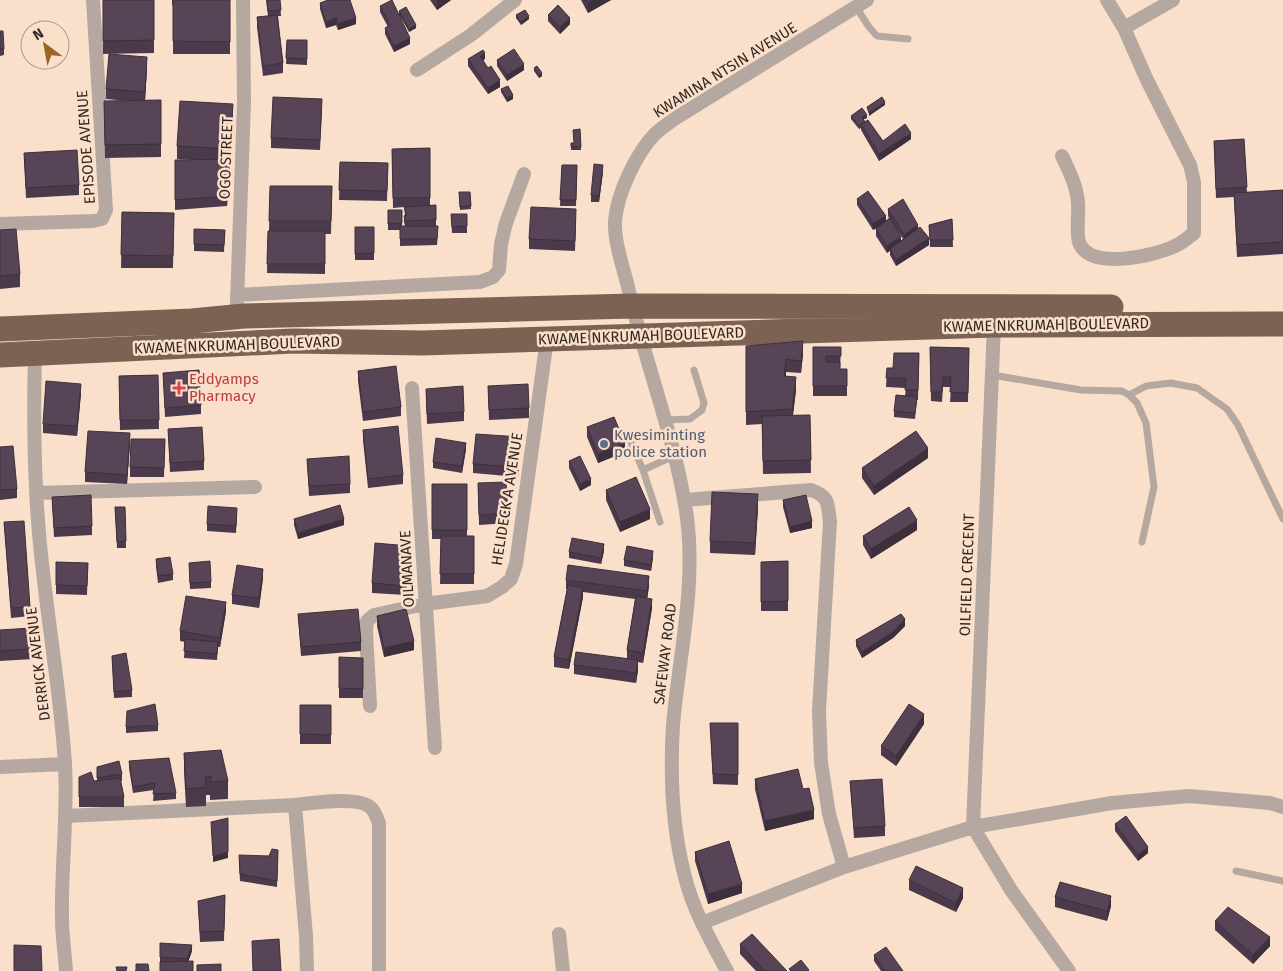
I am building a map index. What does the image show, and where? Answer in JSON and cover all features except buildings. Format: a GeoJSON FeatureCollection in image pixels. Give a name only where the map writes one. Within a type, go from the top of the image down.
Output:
{"type":"FeatureCollection","features":[{"type":"Feature","properties":{"kind":"highway","name":"KWAME NKRUMAH BOULEVARD"},"geometry":{"type":"LineString","coordinates":[[0,329],[192,321],[237,306],[1283,308]]}},
{"type":"Feature","properties":{"kind":"highway","name":"KWAME NKRUMAH BOULEVARD"},"geometry":{"type":"LineString","coordinates":[[0,355],[293,341],[423,343],[994,325],[1283,324]]}},
{"type":"Feature","properties":{"kind":"street","name":"EPISODE AVENUE"},"geometry":{"type":"LineString","coordinates":[[0,224],[93,221],[102,219],[106,210],[93,0]]}},
{"type":"Feature","properties":{"kind":"street","name":"OGO STREET"},"geometry":{"type":"LineString","coordinates":[[237,306],[244,102],[243,0]]}},
{"type":"Feature","properties":{"kind":"street"},"geometry":{"type":"LineString","coordinates":[[417,70],[471,35],[515,0]]}},
{"type":"Feature","properties":{"kind":"street"},"geometry":{"type":"LineString","coordinates":[[1062,156],[1077,190],[1079,241],[1085,251],[1096,258],[1121,259],[1156,253],[1176,246],[1194,233],[1194,182],[1190,165],[1147,80],[1124,28],[1107,0]]}},
{"type":"Feature","properties":{"kind":"street"},"geometry":{"type":"LineString","coordinates":[[1124,28],[1173,0]]}},
{"type":"Feature","properties":{"kind":"street","name":"KWAMINA NTSIN AVENUE"},"geometry":{"type":"LineString","coordinates":[[639,336],[615,221],[627,179],[644,147],[655,134],[678,116],[862,4]]}},
{"type":"Feature","properties":{"kind":"street"},"geometry":{"type":"LineString","coordinates":[[237,306],[480,282],[493,277],[499,270],[501,244],[506,223],[524,174]]}},
{"type":"Feature","properties":{"kind":"street","name":"OILFIELD CRECENT"},"geometry":{"type":"LineString","coordinates":[[973,827],[994,325]]}},
{"type":"Feature","properties":{"kind":"street","name":"SAFEWAY ROAD"},"geometry":{"type":"LineString","coordinates":[[639,336],[674,456],[687,519],[690,574],[674,724],[671,779],[677,832],[685,877],[702,923],[727,971]]}},
{"type":"Feature","properties":{"kind":"street","name":"HELIDECK A AVENUE"},"geometry":{"type":"LineString","coordinates":[[370,706],[367,621],[374,615],[425,604],[487,596],[502,587],[511,578],[516,564],[547,340]]}},
{"type":"Feature","properties":{"kind":"street","name":"DERRICK AVENUE"},"geometry":{"type":"LineString","coordinates":[[34,354],[36,493],[43,573],[56,663],[65,764],[66,816],[62,919],[66,971]]}},
{"type":"Feature","properties":{"kind":"street","name":"OILMANAVE"},"geometry":{"type":"LineString","coordinates":[[412,388],[435,748]]}},
{"type":"Feature","properties":{"kind":"street"},"geometry":{"type":"LineString","coordinates":[[36,493],[255,487]]}},
{"type":"Feature","properties":{"kind":"street"},"geometry":{"type":"LineString","coordinates":[[684,500],[811,490],[823,494],[826,500],[830,521],[819,711],[821,763],[829,814],[844,867]]}},
{"type":"Feature","properties":{"kind":"street"},"geometry":{"type":"LineString","coordinates":[[0,767],[65,764]]}},
{"type":"Feature","properties":{"kind":"street"},"geometry":{"type":"LineString","coordinates":[[702,923],[844,867],[973,827],[1112,803],[1188,796],[1270,803],[1283,807]]}},
{"type":"Feature","properties":{"kind":"street"},"geometry":{"type":"LineString","coordinates":[[66,816],[295,805],[331,801],[363,803],[372,808],[379,823],[379,971]]}},
{"type":"Feature","properties":{"kind":"street"},"geometry":{"type":"LineString","coordinates":[[295,805],[306,936],[307,971]]}},
{"type":"Feature","properties":{"kind":"street"},"geometry":{"type":"LineString","coordinates":[[973,827],[1011,890],[1069,971]]}},
{"type":"Feature","properties":{"kind":"street"},"geometry":{"type":"LineString","coordinates":[[559,934],[564,971]]}},
{"type":"Feature","properties":{"kind":"lane"},"geometry":{"type":"LineString","coordinates":[[862,4],[869,27],[877,36],[908,39]]}},
{"type":"Feature","properties":{"kind":"lane"},"geometry":{"type":"LineString","coordinates":[[664,420],[690,419],[702,410],[704,403],[694,370]]}},
{"type":"Feature","properties":{"kind":"lane"},"geometry":{"type":"LineString","coordinates":[[992,375],[1081,390],[1122,391],[1137,403],[1146,423],[1154,486],[1142,542]]}},
{"type":"Feature","properties":{"kind":"lane"},"geometry":{"type":"LineString","coordinates":[[1129,395],[1146,386],[1172,383],[1197,388],[1227,409],[1238,425],[1283,519]]}},
{"type":"Feature","properties":{"kind":"lane"},"geometry":{"type":"LineString","coordinates":[[630,440],[644,470],[660,522]]}},
{"type":"Feature","properties":{"kind":"lane"},"geometry":{"type":"LineString","coordinates":[[644,470],[674,456]]}},
{"type":"Feature","properties":{"kind":"lane"},"geometry":{"type":"LineString","coordinates":[[1236,871],[1283,881]]}},
{"type":"Feature","properties":{"kind":"place","name":"Eddyamps Pharmacy"},"geometry":{"type":"Point","coordinates":[179,388]}},
{"type":"Feature","properties":{"kind":"place","name":"Kwesiminting police station"},"geometry":{"type":"Point","coordinates":[604,444]}}]}
